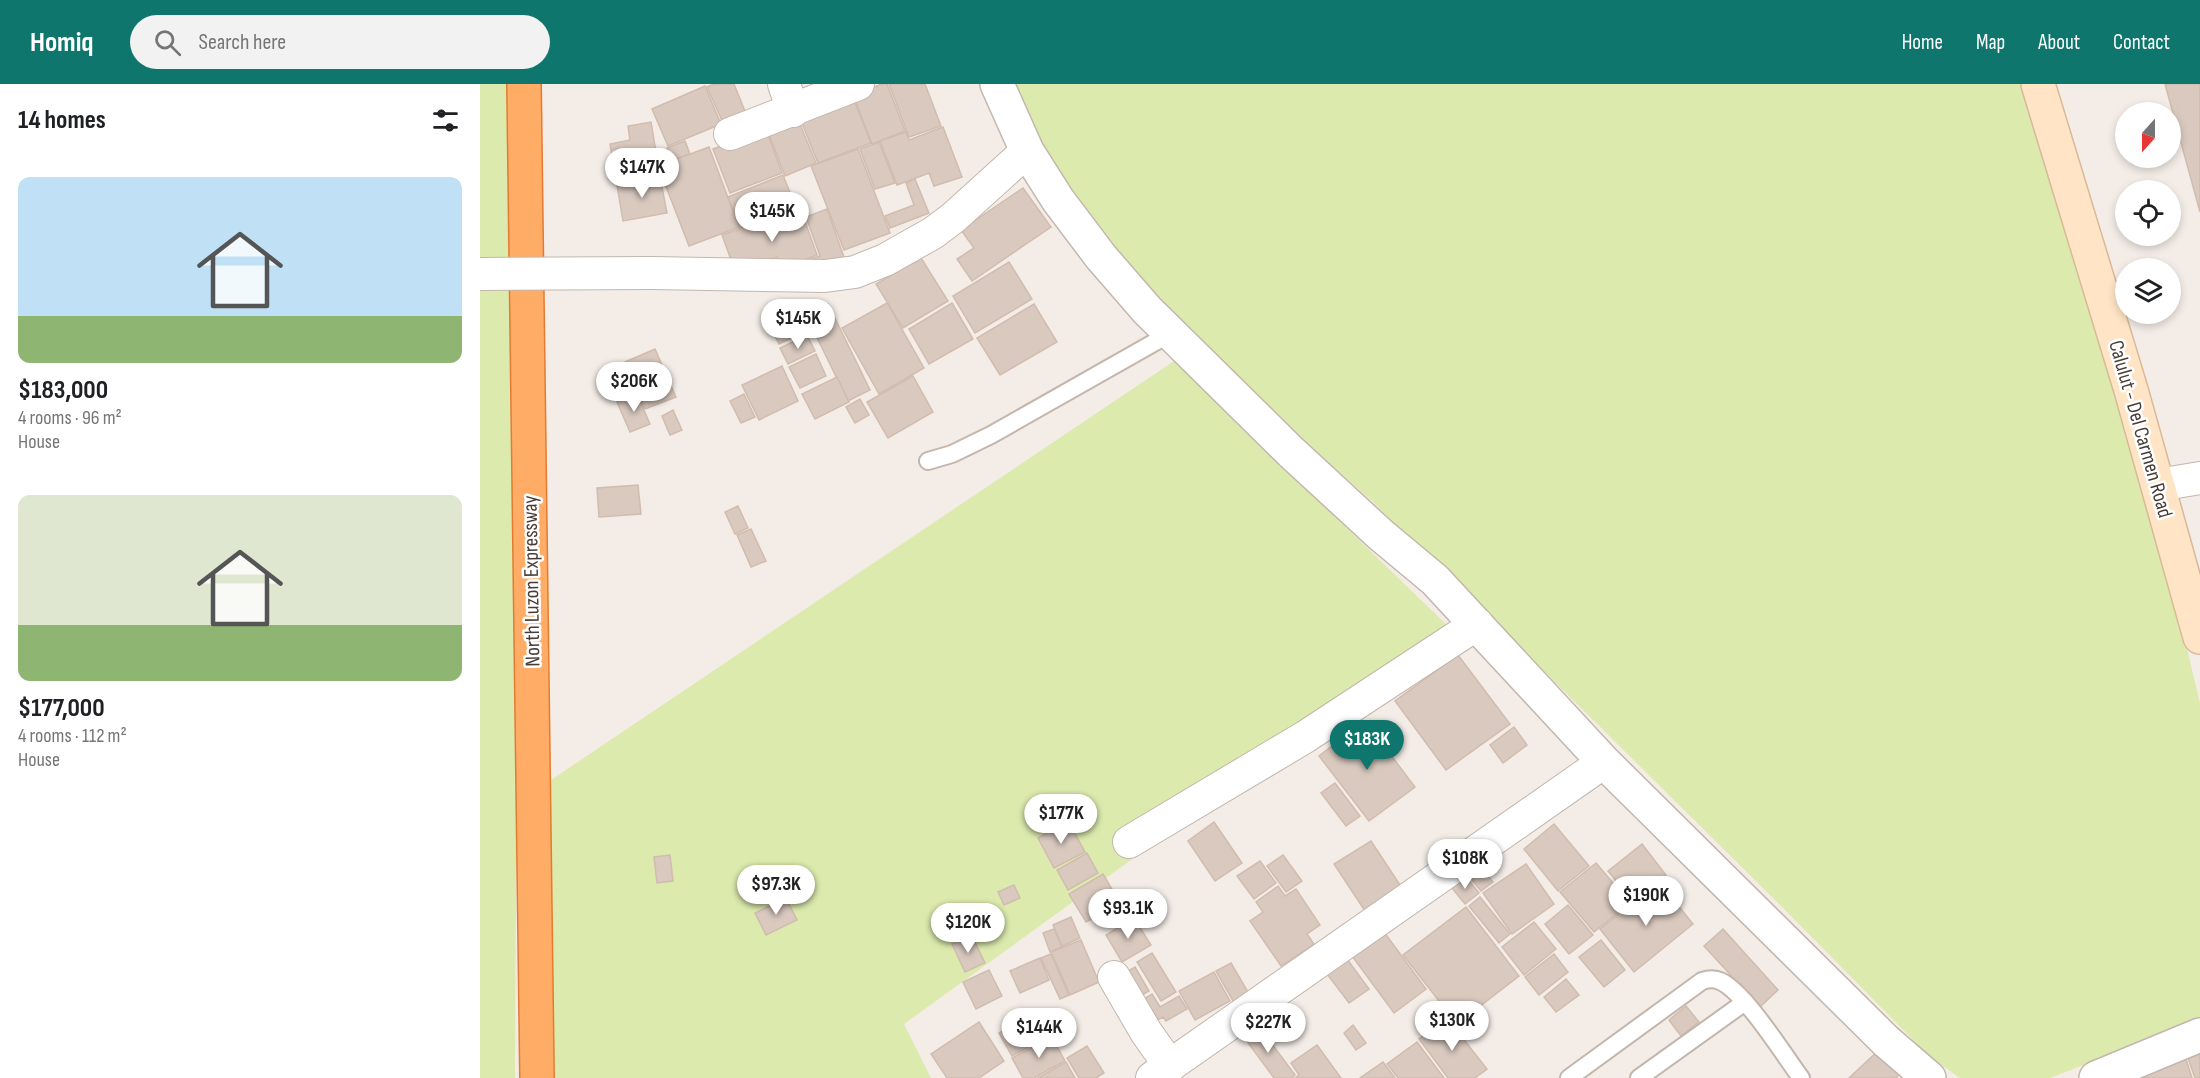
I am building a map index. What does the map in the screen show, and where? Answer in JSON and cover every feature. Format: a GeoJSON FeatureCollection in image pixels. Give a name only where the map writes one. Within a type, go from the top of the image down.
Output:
{"type":"FeatureCollection","features":[{"type":"Feature","properties":{"kind":"highway","name":"North Luzon Expressway"},"geometry":{"type":"LineString","coordinates":[[524,84],[537,1078]]}},
{"type":"Feature","properties":{"kind":"main road","name":"Calulut - Del Carmen Road"},"geometry":{"type":"LineString","coordinates":[[2038,84],[2200,633]]}},
{"type":"Feature","properties":{"kind":"street"},"geometry":{"type":"LineString","coordinates":[[730,134],[789,97],[858,84]]}},
{"type":"Feature","properties":{"kind":"street"},"geometry":{"type":"LineString","coordinates":[[997,84],[1027,151],[1058,200],[1101,257],[1147,310],[1291,452],[1381,535],[1435,580],[1604,762],[1886,1041],[1929,1078]]}},
{"type":"Feature","properties":{"kind":"street"},"geometry":{"type":"LineString","coordinates":[[480,274],[652,273],[825,276],[855,272],[885,260],[933,233],[953,218],[1027,151]]}},
{"type":"Feature","properties":{"kind":"street"},"geometry":{"type":"LineString","coordinates":[[2158,485],[2200,478]]}},
{"type":"Feature","properties":{"kind":"street"},"geometry":{"type":"LineString","coordinates":[[1129,842],[1305,737],[1478,624]]}},
{"type":"Feature","properties":{"kind":"street"},"geometry":{"type":"LineString","coordinates":[[1114,976],[1146,1032],[1161,1072],[1604,762]]}},
{"type":"Feature","properties":{"kind":"street"},"geometry":{"type":"LineString","coordinates":[[2096,1078],[2200,1035]]}},
{"type":"Feature","properties":{"kind":"lane"},"geometry":{"type":"LineString","coordinates":[[928,461],[952,454],[991,435],[1171,333]]}},
{"type":"Feature","properties":{"kind":"lane"},"geometry":{"type":"LineString","coordinates":[[1569,1078],[1702,981],[1710,978],[1721,981],[1745,1002],[1801,1078]]}},
{"type":"Feature","properties":{"kind":"lane"},"geometry":{"type":"LineString","coordinates":[[1639,1078],[1745,1002]]}},
{"type":"Feature","properties":{"kind":"green space"},"geometry":{"type":"Polygon","coordinates":[[[480,84],[512,84],[519,322],[515,1078],[480,1078],[480,84]]]}},
{"type":"Feature","properties":{"kind":"green space"},"geometry":{"type":"Polygon","coordinates":[[[1006,84],[2023,84],[2147,482],[2200,703],[2200,1020],[2050,1078],[1960,1078],[1929,1056],[1372,501],[1240,384],[1154,296],[1052,177],[1006,84]]]}},
{"type":"Feature","properties":{"kind":"green space"},"geometry":{"type":"Polygon","coordinates":[[[1174,361],[1451,629],[904,1024],[931,1078],[543,1078],[545,784],[1174,361]]]}},
{"type":"Feature","properties":{"kind":"building"},"geometry":{"type":"Polygon","coordinates":[[[714,84],[734,84],[747,116],[724,125],[707,87],[714,84]]]}},
{"type":"Feature","properties":{"kind":"building"},"geometry":{"type":"Polygon","coordinates":[[[887,84],[905,131],[872,144],[853,95],[887,84]]]}},
{"type":"Feature","properties":{"kind":"building"},"geometry":{"type":"Polygon","coordinates":[[[889,84],[925,84],[941,126],[909,137],[889,84]]]}},
{"type":"Feature","properties":{"kind":"building"},"geometry":{"type":"Polygon","coordinates":[[[2165,84],[2200,84],[2200,212],[2181,143],[2181,102],[2170,102],[2165,84]]]}},
{"type":"Feature","properties":{"kind":"building"},"geometry":{"type":"Polygon","coordinates":[[[705,86],[721,124],[668,146],[652,109],[705,86]]]}},
{"type":"Feature","properties":{"kind":"building"},"geometry":{"type":"Polygon","coordinates":[[[852,95],[871,143],[818,163],[799,116],[852,95]]]}},
{"type":"Feature","properties":{"kind":"building"},"geometry":{"type":"Polygon","coordinates":[[[797,117],[816,163],[785,176],[767,129],[797,117]]]}},
{"type":"Feature","properties":{"kind":"building"},"geometry":{"type":"Polygon","coordinates":[[[651,122],[660,176],[617,183],[610,144],[630,140],[628,126],[651,122]]]}},
{"type":"Feature","properties":{"kind":"building"},"geometry":{"type":"Polygon","coordinates":[[[943,127],[962,177],[934,186],[929,173],[897,185],[880,141],[906,132],[909,140],[943,127]]]}},
{"type":"Feature","properties":{"kind":"building"},"geometry":{"type":"Polygon","coordinates":[[[766,129],[782,173],[730,193],[713,149],[766,129]]]}},
{"type":"Feature","properties":{"kind":"building"},"geometry":{"type":"Polygon","coordinates":[[[685,141],[690,154],[672,160],[667,148],[685,141]]]}},
{"type":"Feature","properties":{"kind":"building"},"geometry":{"type":"Polygon","coordinates":[[[879,142],[895,183],[875,189],[860,149],[879,142]]]}},
{"type":"Feature","properties":{"kind":"building"},"geometry":{"type":"Polygon","coordinates":[[[709,147],[739,227],[689,246],[658,166],[709,147]]]}},
{"type":"Feature","properties":{"kind":"building"},"geometry":{"type":"Polygon","coordinates":[[[858,149],[890,233],[844,250],[811,166],[858,149]]]}},
{"type":"Feature","properties":{"kind":"building"},"geometry":{"type":"Polygon","coordinates":[[[783,175],[795,205],[740,227],[728,197],[783,175]]]}},
{"type":"Feature","properties":{"kind":"building"},"geometry":{"type":"Polygon","coordinates":[[[660,177],[667,213],[623,221],[617,185],[660,177]]]}},
{"type":"Feature","properties":{"kind":"building"},"geometry":{"type":"Polygon","coordinates":[[[915,179],[929,213],[890,228],[885,216],[914,205],[906,183],[915,179]]]}},
{"type":"Feature","properties":{"kind":"building"},"geometry":{"type":"Polygon","coordinates":[[[1023,188],[1051,227],[972,281],[957,259],[974,248],[961,230],[1023,188]]]}},
{"type":"Feature","properties":{"kind":"building"},"geometry":{"type":"Polygon","coordinates":[[[800,207],[817,255],[804,260],[807,268],[784,275],[777,257],[735,271],[722,235],[800,207]]]}},
{"type":"Feature","properties":{"kind":"building"},"geometry":{"type":"Polygon","coordinates":[[[827,209],[845,260],[809,272],[805,261],[820,256],[806,217],[827,209]]]}},
{"type":"Feature","properties":{"kind":"building"},"geometry":{"type":"Polygon","coordinates":[[[921,258],[948,301],[903,328],[876,284],[921,258]]]}},
{"type":"Feature","properties":{"kind":"building"},"geometry":{"type":"Polygon","coordinates":[[[1009,262],[1032,299],[975,333],[953,296],[1009,262]]]}},
{"type":"Feature","properties":{"kind":"building"},"geometry":{"type":"Polygon","coordinates":[[[887,303],[924,368],[879,394],[842,328],[887,303]]]}},
{"type":"Feature","properties":{"kind":"building"},"geometry":{"type":"Polygon","coordinates":[[[952,303],[973,339],[929,364],[909,329],[952,303]]]}},
{"type":"Feature","properties":{"kind":"building"},"geometry":{"type":"Polygon","coordinates":[[[828,304],[870,390],[848,401],[806,315],[828,304]]]}},
{"type":"Feature","properties":{"kind":"building"},"geometry":{"type":"Polygon","coordinates":[[[1034,304],[1057,342],[1000,375],[977,338],[1034,304]]]}},
{"type":"Feature","properties":{"kind":"building"},"geometry":{"type":"Polygon","coordinates":[[[796,309],[806,331],[779,344],[768,322],[796,309]]]}},
{"type":"Feature","properties":{"kind":"building"},"geometry":{"type":"Polygon","coordinates":[[[807,335],[815,351],[788,364],[780,348],[807,335]]]}},
{"type":"Feature","properties":{"kind":"building"},"geometry":{"type":"Polygon","coordinates":[[[655,349],[676,397],[645,409],[625,362],[655,349]]]}},
{"type":"Feature","properties":{"kind":"building"},"geometry":{"type":"Polygon","coordinates":[[[816,354],[826,376],[800,388],[789,367],[816,354]]]}},
{"type":"Feature","properties":{"kind":"building"},"geometry":{"type":"Polygon","coordinates":[[[782,366],[798,401],[759,420],[742,385],[782,366]]]}},
{"type":"Feature","properties":{"kind":"building"},"geometry":{"type":"Polygon","coordinates":[[[913,376],[933,412],[888,438],[867,402],[913,376]]]}},
{"type":"Feature","properties":{"kind":"building"},"geometry":{"type":"Polygon","coordinates":[[[837,377],[849,402],[815,419],[802,394],[837,377]]]}},
{"type":"Feature","properties":{"kind":"building"},"geometry":{"type":"Polygon","coordinates":[[[637,394],[650,424],[630,432],[617,402],[637,394]]]}},
{"type":"Feature","properties":{"kind":"building"},"geometry":{"type":"Polygon","coordinates":[[[744,394],[755,417],[741,423],[730,401],[744,394]]]}},
{"type":"Feature","properties":{"kind":"building"},"geometry":{"type":"Polygon","coordinates":[[[860,399],[869,415],[855,423],[846,407],[860,399]]]}},
{"type":"Feature","properties":{"kind":"building"},"geometry":{"type":"Polygon","coordinates":[[[673,410],[682,430],[670,435],[662,416],[673,410]]]}},
{"type":"Feature","properties":{"kind":"building"},"geometry":{"type":"Polygon","coordinates":[[[638,485],[641,514],[599,517],[597,488],[638,485]]]}},
{"type":"Feature","properties":{"kind":"building"},"geometry":{"type":"Polygon","coordinates":[[[738,506],[748,528],[735,534],[725,512],[738,506]]]}},
{"type":"Feature","properties":{"kind":"building"},"geometry":{"type":"Polygon","coordinates":[[[751,529],[766,561],[751,567],[737,535],[751,529]]]}},
{"type":"Feature","properties":{"kind":"building"},"geometry":{"type":"Polygon","coordinates":[[[1458,655],[1510,724],[1446,770],[1395,701],[1458,655]]]}},
{"type":"Feature","properties":{"kind":"building"},"geometry":{"type":"Polygon","coordinates":[[[1365,721],[1415,787],[1369,821],[1319,756],[1365,721]]]}},
{"type":"Feature","properties":{"kind":"building"},"geometry":{"type":"Polygon","coordinates":[[[1514,727],[1527,745],[1503,763],[1490,745],[1514,727]]]}},
{"type":"Feature","properties":{"kind":"building"},"geometry":{"type":"Polygon","coordinates":[[[1335,783],[1360,816],[1346,826],[1321,793],[1335,783]]]}},
{"type":"Feature","properties":{"kind":"building"},"geometry":{"type":"Polygon","coordinates":[[[1068,821],[1085,852],[1054,868],[1038,838],[1068,821]]]}},
{"type":"Feature","properties":{"kind":"building"},"geometry":{"type":"Polygon","coordinates":[[[1214,822],[1242,863],[1215,881],[1188,841],[1214,822]]]}},
{"type":"Feature","properties":{"kind":"building"},"geometry":{"type":"Polygon","coordinates":[[[1554,824],[1589,866],[1558,891],[1524,849],[1554,824]]]}},
{"type":"Feature","properties":{"kind":"building"},"geometry":{"type":"Polygon","coordinates":[[[1371,841],[1402,888],[1365,911],[1334,864],[1371,841]]]}},
{"type":"Feature","properties":{"kind":"building"},"geometry":{"type":"Polygon","coordinates":[[[1642,844],[1666,875],[1633,901],[1608,871],[1642,844]]]}},
{"type":"Feature","properties":{"kind":"building"},"geometry":{"type":"Polygon","coordinates":[[[1087,853],[1098,873],[1068,890],[1057,870],[1087,853]]]}},
{"type":"Feature","properties":{"kind":"building"},"geometry":{"type":"Polygon","coordinates":[[[670,855],[673,881],[657,883],[654,857],[670,855]]]}},
{"type":"Feature","properties":{"kind":"building"},"geometry":{"type":"Polygon","coordinates":[[[1283,855],[1302,881],[1286,892],[1267,866],[1283,855]]]}},
{"type":"Feature","properties":{"kind":"building"},"geometry":{"type":"Polygon","coordinates":[[[1260,861],[1276,883],[1254,899],[1237,876],[1260,861]]]}},
{"type":"Feature","properties":{"kind":"building"},"geometry":{"type":"Polygon","coordinates":[[[1596,863],[1630,903],[1594,932],[1560,892],[1596,863]]]}},
{"type":"Feature","properties":{"kind":"building"},"geometry":{"type":"Polygon","coordinates":[[[1526,864],[1554,904],[1512,934],[1483,893],[1526,864]]]}},
{"type":"Feature","properties":{"kind":"building"},"geometry":{"type":"Polygon","coordinates":[[[1479,865],[1493,882],[1481,891],[1467,874],[1479,865]]]}},
{"type":"Feature","properties":{"kind":"building"},"geometry":{"type":"Polygon","coordinates":[[[1103,874],[1127,915],[1106,927],[1099,915],[1086,922],[1069,894],[1103,874]]]}},
{"type":"Feature","properties":{"kind":"building"},"geometry":{"type":"Polygon","coordinates":[[[1466,877],[1479,893],[1465,904],[1452,888],[1466,877]]]}},
{"type":"Feature","properties":{"kind":"building"},"geometry":{"type":"Polygon","coordinates":[[[1659,882],[1693,924],[1634,972],[1600,929],[1659,882]]]}},
{"type":"Feature","properties":{"kind":"building"},"geometry":{"type":"Polygon","coordinates":[[[1014,885],[1020,898],[1004,905],[998,892],[1014,885]]]}},
{"type":"Feature","properties":{"kind":"building"},"geometry":{"type":"Polygon","coordinates":[[[1278,886],[1285,896],[1296,889],[1320,925],[1307,934],[1314,944],[1281,966],[1250,921],[1263,912],[1256,902],[1278,886]]]}},
{"type":"Feature","properties":{"kind":"building"},"geometry":{"type":"Polygon","coordinates":[[[1480,897],[1510,934],[1499,943],[1469,906],[1480,897]]]}},
{"type":"Feature","properties":{"kind":"building"},"geometry":{"type":"Polygon","coordinates":[[[786,898],[797,920],[766,935],[755,913],[786,898]]]}},
{"type":"Feature","properties":{"kind":"building"},"geometry":{"type":"Polygon","coordinates":[[[1568,905],[1593,935],[1569,954],[1545,924],[1568,905]]]}},
{"type":"Feature","properties":{"kind":"building"},"geometry":{"type":"Polygon","coordinates":[[[1466,907],[1519,976],[1457,1024],[1403,955],[1466,907]]]}},
{"type":"Feature","properties":{"kind":"building"},"geometry":{"type":"Polygon","coordinates":[[[1071,917],[1080,938],[1062,946],[1053,925],[1071,917]]]}},
{"type":"Feature","properties":{"kind":"building"},"geometry":{"type":"Polygon","coordinates":[[[1134,918],[1151,945],[1122,962],[1106,935],[1134,918]]]}},
{"type":"Feature","properties":{"kind":"building"},"geometry":{"type":"Polygon","coordinates":[[[1534,922],[1556,949],[1524,975],[1502,947],[1534,922]]]}},
{"type":"Feature","properties":{"kind":"building"},"geometry":{"type":"Polygon","coordinates":[[[1054,929],[1062,947],[1050,952],[1043,933],[1054,929]]]}},
{"type":"Feature","properties":{"kind":"building"},"geometry":{"type":"Polygon","coordinates":[[[1723,929],[1778,990],[1760,1007],[1704,946],[1723,929]]]}},
{"type":"Feature","properties":{"kind":"building"},"geometry":{"type":"Polygon","coordinates":[[[1384,932],[1426,989],[1394,1013],[1352,956],[1384,932]]]}},
{"type":"Feature","properties":{"kind":"building"},"geometry":{"type":"Polygon","coordinates":[[[972,936],[985,963],[965,972],[952,944],[972,936]]]}},
{"type":"Feature","properties":{"kind":"building"},"geometry":{"type":"Polygon","coordinates":[[[1081,940],[1099,982],[1070,995],[1051,952],[1081,940]]]}},
{"type":"Feature","properties":{"kind":"building"},"geometry":{"type":"Polygon","coordinates":[[[1601,940],[1625,970],[1604,987],[1579,957],[1601,940]]]}},
{"type":"Feature","properties":{"kind":"building"},"geometry":{"type":"Polygon","coordinates":[[[1152,953],[1176,992],[1161,1001],[1137,962],[1152,953]]]}},
{"type":"Feature","properties":{"kind":"building"},"geometry":{"type":"Polygon","coordinates":[[[1051,954],[1069,995],[1060,999],[1041,958],[1051,954]]]}},
{"type":"Feature","properties":{"kind":"building"},"geometry":{"type":"Polygon","coordinates":[[[1554,954],[1568,972],[1539,995],[1525,977],[1554,954]]]}},
{"type":"Feature","properties":{"kind":"building"},"geometry":{"type":"Polygon","coordinates":[[[1040,958],[1049,980],[1020,993],[1010,971],[1040,958]]]}},
{"type":"Feature","properties":{"kind":"building"},"geometry":{"type":"Polygon","coordinates":[[[1347,959],[1369,989],[1349,1003],[1327,974],[1347,959]]]}},
{"type":"Feature","properties":{"kind":"building"},"geometry":{"type":"Polygon","coordinates":[[[1231,963],[1252,999],[1237,1008],[1216,971],[1231,963]]]}},
{"type":"Feature","properties":{"kind":"building"},"geometry":{"type":"Polygon","coordinates":[[[1135,967],[1149,991],[1139,997],[1125,973],[1135,967]]]}},
{"type":"Feature","properties":{"kind":"building"},"geometry":{"type":"Polygon","coordinates":[[[989,970],[1002,996],[976,1009],[963,982],[989,970]]]}},
{"type":"Feature","properties":{"kind":"building"},"geometry":{"type":"Polygon","coordinates":[[[1214,972],[1230,1001],[1195,1020],[1179,991],[1214,972]]]}},
{"type":"Feature","properties":{"kind":"building"},"geometry":{"type":"Polygon","coordinates":[[[1566,979],[1579,995],[1556,1012],[1544,997],[1566,979]]]}},
{"type":"Feature","properties":{"kind":"building"},"geometry":{"type":"Polygon","coordinates":[[[1152,994],[1160,1007],[1179,996],[1187,1009],[1166,1021],[1163,1017],[1154,1022],[1141,1001],[1152,994]]]}},
{"type":"Feature","properties":{"kind":"building"},"geometry":{"type":"Polygon","coordinates":[[[1686,1006],[1699,1022],[1681,1036],[1669,1020],[1686,1006]]]}},
{"type":"Feature","properties":{"kind":"building"},"geometry":{"type":"Polygon","coordinates":[[[1036,1012],[1049,1036],[1012,1056],[999,1033],[1036,1012]]]}},
{"type":"Feature","properties":{"kind":"building"},"geometry":{"type":"Polygon","coordinates":[[[1447,1018],[1487,1069],[1475,1078],[1448,1078],[1419,1039],[1447,1018]]]}},
{"type":"Feature","properties":{"kind":"building"},"geometry":{"type":"Polygon","coordinates":[[[979,1022],[1004,1061],[979,1078],[947,1078],[931,1054],[979,1022]]]}},
{"type":"Feature","properties":{"kind":"building"},"geometry":{"type":"Polygon","coordinates":[[[1258,1025],[1295,1075],[1292,1078],[1274,1078],[1243,1036],[1258,1025]]]}},
{"type":"Feature","properties":{"kind":"building"},"geometry":{"type":"Polygon","coordinates":[[[1353,1025],[1366,1043],[1356,1050],[1344,1033],[1353,1025]]]}},
{"type":"Feature","properties":{"kind":"building"},"geometry":{"type":"Polygon","coordinates":[[[1052,1037],[1065,1061],[1034,1078],[1023,1078],[1012,1058],[1052,1037]]]}},
{"type":"Feature","properties":{"kind":"building"},"geometry":{"type":"Polygon","coordinates":[[[1417,1042],[1444,1078],[1398,1078],[1387,1064],[1417,1042]]]}},
{"type":"Feature","properties":{"kind":"building"},"geometry":{"type":"Polygon","coordinates":[[[1317,1045],[1341,1078],[1295,1078],[1299,1075],[1291,1063],[1317,1045]]]}},
{"type":"Feature","properties":{"kind":"building"},"geometry":{"type":"Polygon","coordinates":[[[1087,1046],[1104,1073],[1096,1078],[1079,1078],[1067,1058],[1087,1046]]]}},
{"type":"Feature","properties":{"kind":"building"},"geometry":{"type":"Polygon","coordinates":[[[1880,1049],[1902,1072],[1896,1078],[1849,1078],[1880,1049]]]}},
{"type":"Feature","properties":{"kind":"building"},"geometry":{"type":"Polygon","coordinates":[[[2200,1054],[2200,1078],[2195,1078],[2188,1058],[2200,1054]]]}},
{"type":"Feature","properties":{"kind":"building"},"geometry":{"type":"Polygon","coordinates":[[[2185,1056],[2192,1078],[2142,1078],[2139,1070],[2185,1056]]]}},
{"type":"Feature","properties":{"kind":"building"},"geometry":{"type":"Polygon","coordinates":[[[1066,1062],[1075,1078],[1038,1078],[1066,1062]]]}},
{"type":"Feature","properties":{"kind":"building"},"geometry":{"type":"Polygon","coordinates":[[[1383,1062],[1395,1078],[1360,1078],[1383,1062]]]}}]}
